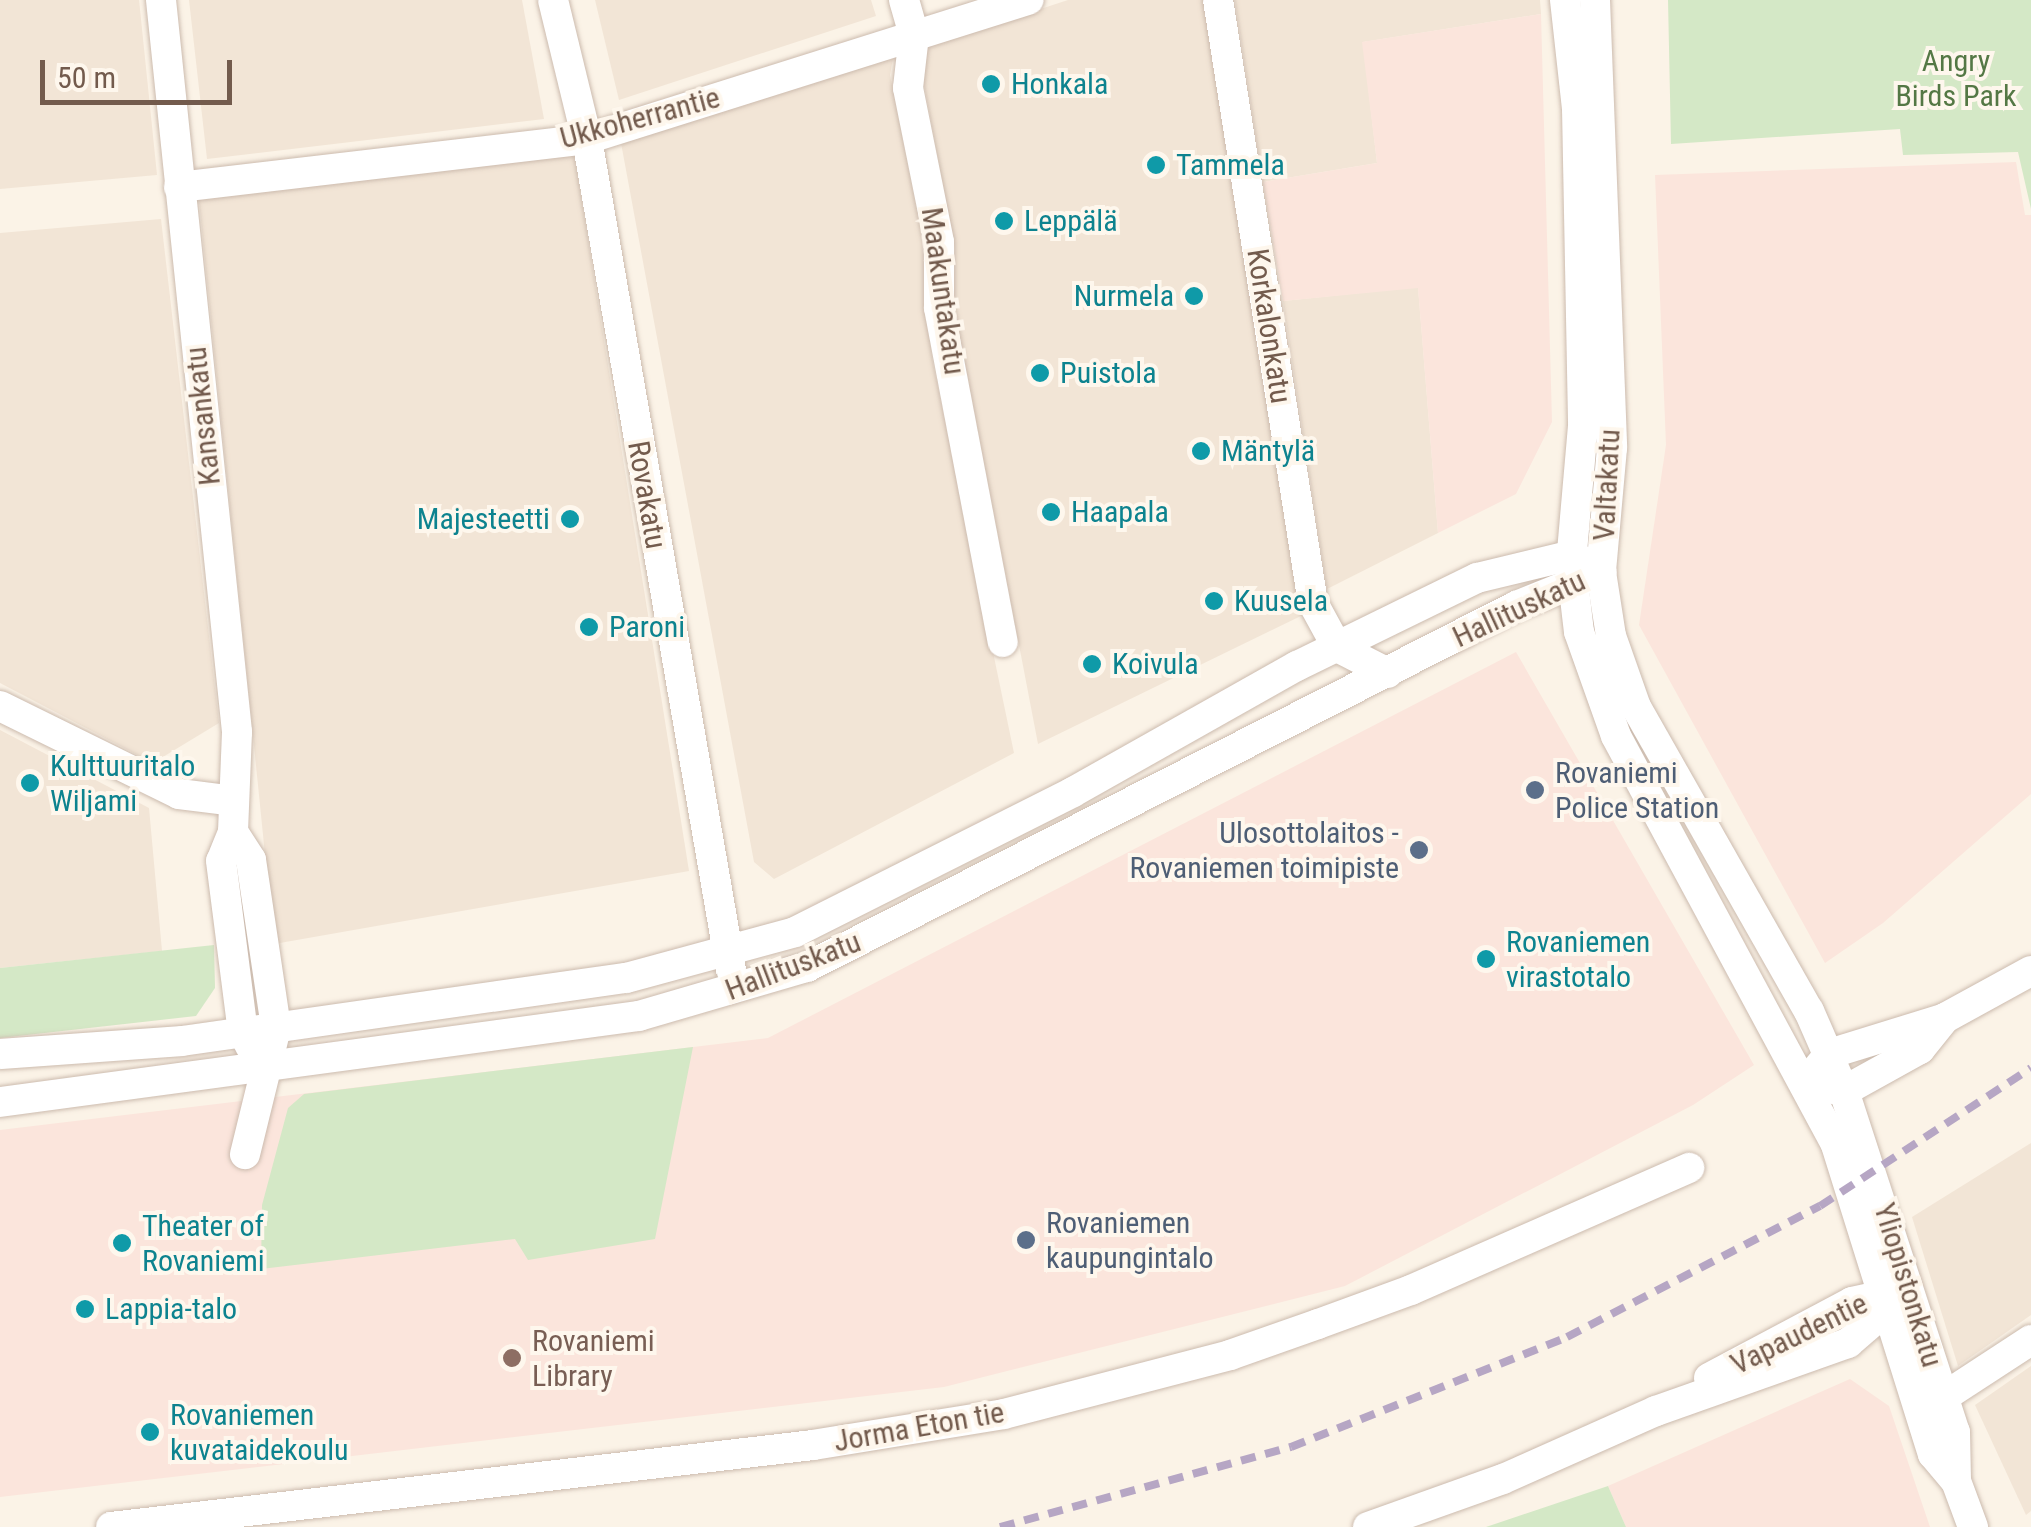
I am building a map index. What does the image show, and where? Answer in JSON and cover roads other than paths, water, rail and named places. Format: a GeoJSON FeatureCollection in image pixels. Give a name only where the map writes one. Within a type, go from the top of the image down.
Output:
{"type":"FeatureCollection","features":[{"type":"Feature","properties":{"kind":"street","name":"Kansankatu"},"geometry":{"type":"LineString","coordinates":[[161,0],[237,732],[233,832],[221,862],[242,1032],[264,1071]]}},
{"type":"Feature","properties":{"kind":"street","name":"Rovakatu"},"geometry":{"type":"LineString","coordinates":[[553,0],[587,139],[726,951],[736,990]]}},
{"type":"Feature","properties":{"kind":"street","name":"Maakuntakatu"},"geometry":{"type":"LineString","coordinates":[[904,0],[914,35],[908,88],[939,242],[939,308],[1003,642]]}},
{"type":"Feature","properties":{"kind":"street","name":"Ukkoherrantie"},"geometry":{"type":"LineString","coordinates":[[179,187],[587,139],[1029,0]]}},
{"type":"Feature","properties":{"kind":"street","name":"Korkalonkatu"},"geometry":{"type":"LineString","coordinates":[[1218,0],[1312,603],[1337,647]]}},
{"type":"Feature","properties":{"kind":"street","name":"Valtakatu"},"geometry":{"type":"LineString","coordinates":[[1565,0],[1577,108],[1583,426],[1572,568],[1586,655],[1616,736],[1806,1083]]}},
{"type":"Feature","properties":{"kind":"street","name":"Valtakatu"},"geometry":{"type":"LineString","coordinates":[[1595,0],[1612,448],[1602,572],[1611,636],[1630,694],[1829,1054],[1844,1091]]}},
{"type":"Feature","properties":{"kind":"street","name":"Hallituskatu"},"geometry":{"type":"LineString","coordinates":[[0,1102],[264,1071],[638,1016],[736,990],[838,953],[1388,673],[1572,568]]}},
{"type":"Feature","properties":{"kind":"street","name":"Hallituskatu"},"geometry":{"type":"LineString","coordinates":[[0,1054],[276,1028],[626,978],[795,932],[1073,792],[1337,647],[1477,578],[1572,568],[1602,572]]}},
{"type":"Feature","properties":{"kind":"street"},"geometry":{"type":"LineString","coordinates":[[1337,647],[1388,673]]}},
{"type":"Feature","properties":{"kind":"street"},"geometry":{"type":"LineString","coordinates":[[0,706],[180,794],[234,800]]}},
{"type":"Feature","properties":{"kind":"street"},"geometry":{"type":"LineString","coordinates":[[1030,814],[1066,836],[1073,792]]}},
{"type":"Feature","properties":{"kind":"street","name":"Kansankatu"},"geometry":{"type":"LineString","coordinates":[[233,832],[251,860],[276,1028],[245,1154]]}},
{"type":"Feature","properties":{"kind":"street"},"geometry":{"type":"LineString","coordinates":[[1945,1018],[1920,1050],[1844,1091],[1806,1083],[1829,1054],[1945,1018],[2031,972]]}},
{"type":"Feature","properties":{"kind":"street","name":"Yliopistonkatu"},"geometry":{"type":"LineString","coordinates":[[1806,1083],[1836,1146],[1892,1299],[1942,1398],[1960,1458],[1956,1481]]}},
{"type":"Feature","properties":{"kind":"street","name":"Yliopistonkatu"},"geometry":{"type":"LineString","coordinates":[[1844,1091],[1933,1454],[1956,1481],[1972,1527]]}},
{"type":"Feature","properties":{"kind":"street","name":"Jorma Eton tie"},"geometry":{"type":"LineString","coordinates":[[111,1527],[794,1448],[1004,1414],[1230,1355],[1318,1324],[1411,1290],[1689,1168]]}},
{"type":"Feature","properties":{"kind":"street","name":"Vapaudentie"},"geometry":{"type":"LineString","coordinates":[[1368,1527],[1503,1479],[1656,1411],[1848,1343],[1892,1299]]}},
{"type":"Feature","properties":{"kind":"street"},"geometry":{"type":"LineString","coordinates":[[1942,1398],[2031,1340]]}},
{"type":"Feature","properties":{"kind":"railway"},"geometry":{"type":"LineString","coordinates":[[1000,1527],[1291,1447],[1567,1337],[1820,1206],[2031,1068]]}},
{"type":"Feature","properties":{"kind":"place","name":"Honkala"},"geometry":{"type":"Point","coordinates":[991,84]}},
{"type":"Feature","properties":{"kind":"place","name":"Tammela"},"geometry":{"type":"Point","coordinates":[1156,165]}},
{"type":"Feature","properties":{"kind":"place","name":"Leppälä"},"geometry":{"type":"Point","coordinates":[1004,221]}},
{"type":"Feature","properties":{"kind":"place","name":"Nurmela"},"geometry":{"type":"Point","coordinates":[1194,296]}},
{"type":"Feature","properties":{"kind":"place","name":"Puistola"},"geometry":{"type":"Point","coordinates":[1040,373]}},
{"type":"Feature","properties":{"kind":"place","name":"Mäntylä"},"geometry":{"type":"Point","coordinates":[1201,451]}},
{"type":"Feature","properties":{"kind":"place","name":"Haapala"},"geometry":{"type":"Point","coordinates":[1051,512]}},
{"type":"Feature","properties":{"kind":"place","name":"Majesteetti"},"geometry":{"type":"Point","coordinates":[570,519]}},
{"type":"Feature","properties":{"kind":"place","name":"Kuusela"},"geometry":{"type":"Point","coordinates":[1214,601]}},
{"type":"Feature","properties":{"kind":"place","name":"Paroni"},"geometry":{"type":"Point","coordinates":[589,627]}},
{"type":"Feature","properties":{"kind":"place","name":"Koivula"},"geometry":{"type":"Point","coordinates":[1092,664]}},
{"type":"Feature","properties":{"kind":"place","name":"Kulttuuritalo Wiljami"},"geometry":{"type":"Point","coordinates":[30,783]}},
{"type":"Feature","properties":{"kind":"place","name":"Rovaniemi Police Station"},"geometry":{"type":"Point","coordinates":[1535,790]}},
{"type":"Feature","properties":{"kind":"place","name":"Ulosottolaitos - Rovaniemen toimipiste"},"geometry":{"type":"Point","coordinates":[1419,850]}},
{"type":"Feature","properties":{"kind":"place","name":"Rovaniemen virastotalo"},"geometry":{"type":"Point","coordinates":[1486,959]}},
{"type":"Feature","properties":{"kind":"place","name":"Rovaniemen kaupungintalo"},"geometry":{"type":"Point","coordinates":[1026,1240]}},
{"type":"Feature","properties":{"kind":"place","name":"Theater of Rovaniemi"},"geometry":{"type":"Point","coordinates":[122,1243]}},
{"type":"Feature","properties":{"kind":"place","name":"Lappia-talo"},"geometry":{"type":"Point","coordinates":[85,1309]}},
{"type":"Feature","properties":{"kind":"place","name":"Rovaniemi Library"},"geometry":{"type":"Point","coordinates":[512,1358]}},
{"type":"Feature","properties":{"kind":"place","name":"Rovaniemen kuvataidekoulu"},"geometry":{"type":"Point","coordinates":[150,1432]}},
{"type":"Feature","properties":{"kind":"park label","name":"Angry Birds Park"},"geometry":{"type":"Point","coordinates":[1956,78]}}]}
